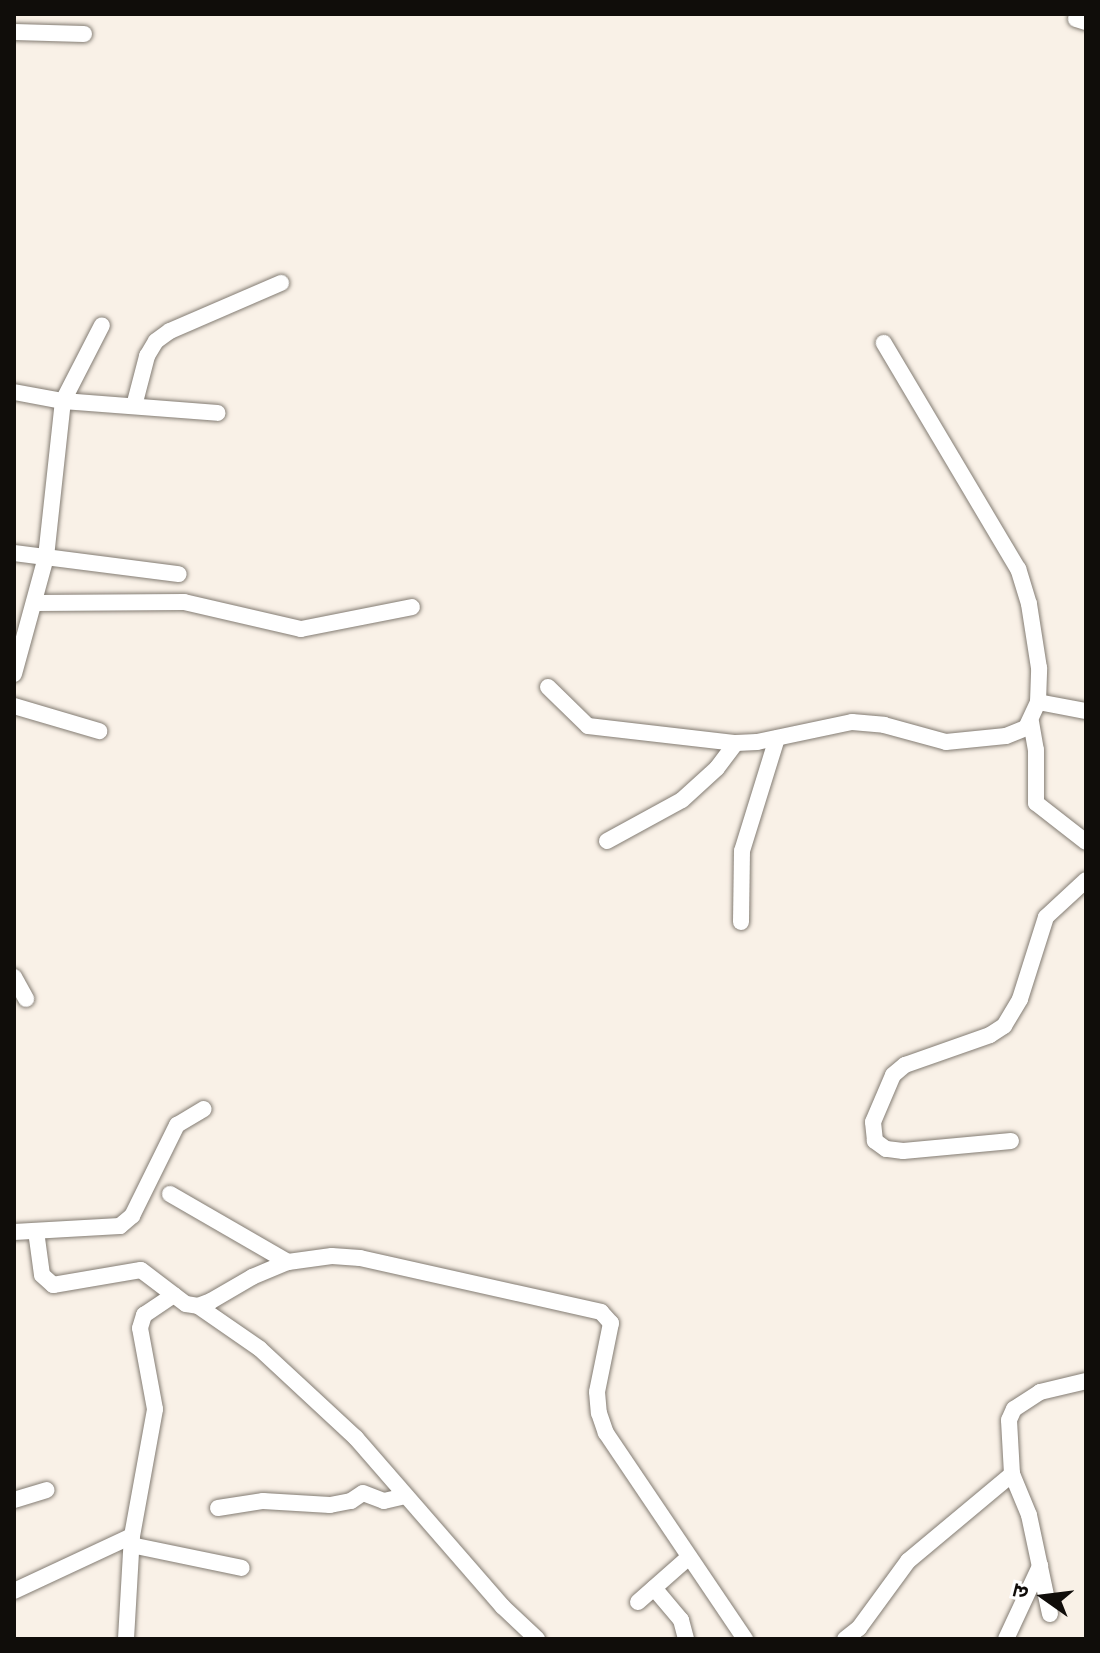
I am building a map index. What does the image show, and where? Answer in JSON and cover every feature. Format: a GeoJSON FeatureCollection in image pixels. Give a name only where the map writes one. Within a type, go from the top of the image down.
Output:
{"type":"FeatureCollection","features":[{"type":"Feature","properties":{"kind":"street"},"geometry":{"type":"LineString","coordinates":[[14,32],[84,34]]}},
{"type":"Feature","properties":{"kind":"street"},"geometry":{"type":"LineString","coordinates":[[134,406],[147,356],[156,341],[170,331],[281,283]]}},
{"type":"Feature","properties":{"kind":"street"},"geometry":{"type":"LineString","coordinates":[[14,674],[36,603],[46,557],[63,401],[102,325]]}},
{"type":"Feature","properties":{"kind":"street"},"geometry":{"type":"LineString","coordinates":[[884,343],[1018,569],[1036,637],[1038,702],[1031,722],[1036,750],[1036,803],[1086,842]]}},
{"type":"Feature","properties":{"kind":"street"},"geometry":{"type":"LineString","coordinates":[[14,392],[63,401],[218,413]]}},
{"type":"Feature","properties":{"kind":"street"},"geometry":{"type":"LineString","coordinates":[[14,553],[179,574]]}},
{"type":"Feature","properties":{"kind":"street"},"geometry":{"type":"LineString","coordinates":[[36,603],[184,602],[301,629],[412,607]]}},
{"type":"Feature","properties":{"kind":"street"},"geometry":{"type":"LineString","coordinates":[[548,687],[588,726],[736,743],[852,722],[964,743],[1006,736],[1031,722]]}},
{"type":"Feature","properties":{"kind":"street"},"geometry":{"type":"LineString","coordinates":[[1038,702],[1086,711]]}},
{"type":"Feature","properties":{"kind":"street"},"geometry":{"type":"LineString","coordinates":[[14,706],[99,731]]}},
{"type":"Feature","properties":{"kind":"street"},"geometry":{"type":"LineString","coordinates":[[741,922],[742,851],[777,738]]}},
{"type":"Feature","properties":{"kind":"street"},"geometry":{"type":"LineString","coordinates":[[607,841],[682,800],[717,768],[736,743]]}},
{"type":"Feature","properties":{"kind":"street"},"geometry":{"type":"LineString","coordinates":[[1011,1141],[903,1151],[886,1149],[875,1141],[873,1122],[893,1075],[905,1065],[990,1035],[1004,1026],[1020,999],[1046,917],[1086,880]]}},
{"type":"Feature","properties":{"kind":"street"},"geometry":{"type":"LineString","coordinates":[[14,977],[26,999]]}},
{"type":"Feature","properties":{"kind":"street"},"geometry":{"type":"LineString","coordinates":[[14,1232],[120,1226],[132,1216],[177,1125],[204,1109]]}},
{"type":"Feature","properties":{"kind":"street"},"geometry":{"type":"LineString","coordinates":[[170,1194],[288,1262]]}},
{"type":"Feature","properties":{"kind":"street"},"geometry":{"type":"LineString","coordinates":[[36,1231],[42,1275],[53,1285],[141,1270],[186,1304],[198,1306],[260,1349],[356,1438],[502,1606],[537,1639]]}},
{"type":"Feature","properties":{"kind":"street"},"geometry":{"type":"LineString","coordinates":[[198,1306],[288,1262],[332,1256],[360,1258],[601,1312],[608,1317],[610,1336],[597,1392],[599,1413],[606,1433],[745,1639]]}},
{"type":"Feature","properties":{"kind":"street"},"geometry":{"type":"LineString","coordinates":[[126,1639],[131,1540],[155,1409],[140,1328],[144,1315],[174,1295]]}},
{"type":"Feature","properties":{"kind":"street"},"geometry":{"type":"LineString","coordinates":[[1050,1614],[1029,1515],[1012,1474],[1008,1436],[1014,1409],[1040,1392],[1086,1381]]}},
{"type":"Feature","properties":{"kind":"street"},"geometry":{"type":"LineString","coordinates":[[845,1639],[859,1628],[908,1561],[1012,1474]]}},
{"type":"Feature","properties":{"kind":"street"},"geometry":{"type":"LineString","coordinates":[[14,1500],[46,1490]]}},
{"type":"Feature","properties":{"kind":"street"},"geometry":{"type":"LineString","coordinates":[[218,1508],[263,1501],[330,1505],[351,1501],[363,1493],[384,1501],[405,1496]]}},
{"type":"Feature","properties":{"kind":"street"},"geometry":{"type":"LineString","coordinates":[[14,1591],[131,1540],[242,1568]]}},
{"type":"Feature","properties":{"kind":"street"},"geometry":{"type":"LineString","coordinates":[[638,1602],[689,1557]]}},
{"type":"Feature","properties":{"kind":"street"},"geometry":{"type":"LineString","coordinates":[[1006,1639],[1040,1566]]}},
{"type":"Feature","properties":{"kind":"street"},"geometry":{"type":"LineString","coordinates":[[654,1588],[681,1620],[686,1639]]}}]}
